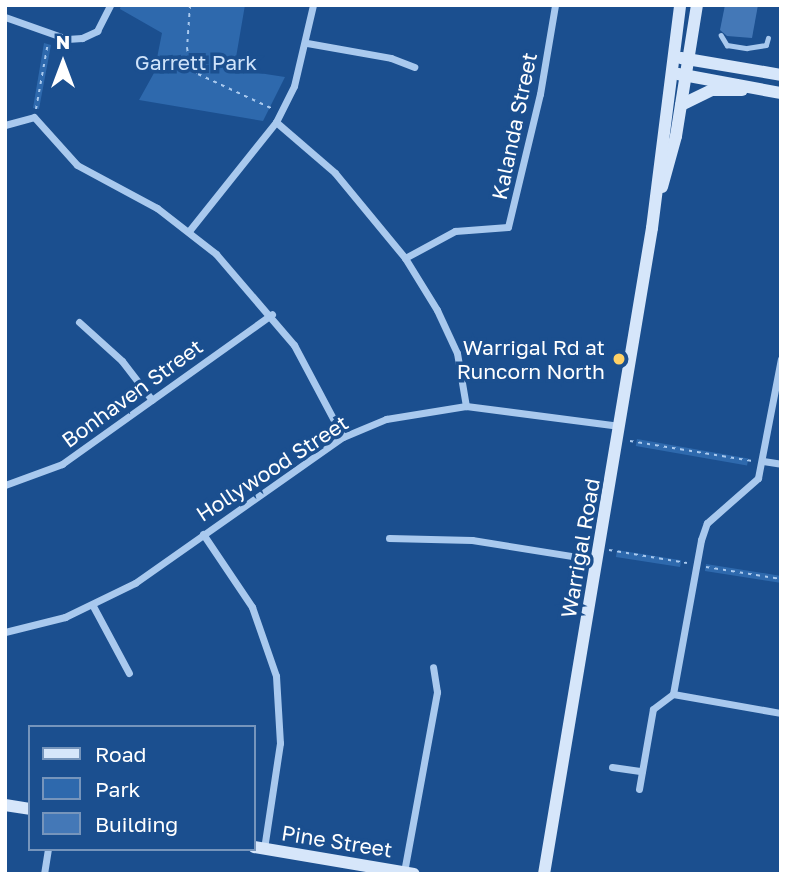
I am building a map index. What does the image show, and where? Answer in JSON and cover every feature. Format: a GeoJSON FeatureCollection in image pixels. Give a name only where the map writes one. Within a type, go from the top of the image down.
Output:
{"type":"FeatureCollection","features":[{"type":"Feature","properties":{"kind":"main road","name":"Warrigal Road"},"geometry":{"type":"LineString","coordinates":[[544,874],[652,228],[669,73],[680,5]]}},
{"type":"Feature","properties":{"kind":"main road","name":"Warrigal Road"},"geometry":{"type":"LineString","coordinates":[[652,228],[681,104],[697,5]]}},
{"type":"Feature","properties":{"kind":"main road"},"geometry":{"type":"LineString","coordinates":[[672,57],[781,75]]}},
{"type":"Feature","properties":{"kind":"main road"},"geometry":{"type":"LineString","coordinates":[[669,73],[781,93]]}},
{"type":"Feature","properties":{"kind":"main road"},"geometry":{"type":"LineString","coordinates":[[681,104],[712,90],[781,93]]}},
{"type":"Feature","properties":{"kind":"main road"},"geometry":{"type":"LineString","coordinates":[[5,805],[28,809]]}},
{"type":"Feature","properties":{"kind":"main road","name":"Pine Street"},"geometry":{"type":"LineString","coordinates":[[259,848],[409,873]]}},
{"type":"Feature","properties":{"kind":"street"},"geometry":{"type":"LineString","coordinates":[[5,17],[50,33],[82,38],[97,31],[110,5]]}},
{"type":"Feature","properties":{"kind":"street"},"geometry":{"type":"LineString","coordinates":[[189,231],[278,118],[307,43],[313,5]]}},
{"type":"Feature","properties":{"kind":"street","name":"Kalanda Street"},"geometry":{"type":"LineString","coordinates":[[405,258],[455,231],[508,226],[540,94],[555,5]]}},
{"type":"Feature","properties":{"kind":"street"},"geometry":{"type":"LineString","coordinates":[[307,43],[391,58],[414,67]]}},
{"type":"Feature","properties":{"kind":"street"},"geometry":{"type":"LineString","coordinates":[[5,125],[34,117],[76,165],[158,208],[189,231],[272,314],[343,437]]}},
{"type":"Feature","properties":{"kind":"street"},"geometry":{"type":"LineString","coordinates":[[278,118],[335,173],[405,258],[437,310],[457,353],[466,406]]}},
{"type":"Feature","properties":{"kind":"street","name":"Bonhaven Street"},"geometry":{"type":"LineString","coordinates":[[5,485],[62,464],[272,314]]}},
{"type":"Feature","properties":{"kind":"street"},"geometry":{"type":"LineString","coordinates":[[79,322],[122,361],[152,400]]}},
{"type":"Feature","properties":{"kind":"street"},"geometry":{"type":"LineString","coordinates":[[639,789],[653,709],[673,694],[701,540],[719,511],[750,489],[763,461],[781,359]]}},
{"type":"Feature","properties":{"kind":"street","name":"Hollywood Street"},"geometry":{"type":"LineString","coordinates":[[5,632],[93,606],[135,583],[343,437],[386,419],[466,406],[619,433]]}},
{"type":"Feature","properties":{"kind":"street"},"geometry":{"type":"LineString","coordinates":[[763,461],[781,464]]}},
{"type":"Feature","properties":{"kind":"street"},"geometry":{"type":"LineString","coordinates":[[203,534],[252,607],[276,676],[280,743],[259,848]]}},
{"type":"Feature","properties":{"kind":"street"},"geometry":{"type":"LineString","coordinates":[[389,538],[472,540],[597,560]]}},
{"type":"Feature","properties":{"kind":"street"},"geometry":{"type":"LineString","coordinates":[[93,606],[129,673]]}},
{"type":"Feature","properties":{"kind":"street"},"geometry":{"type":"LineString","coordinates":[[409,873],[437,692],[432,667]]}},
{"type":"Feature","properties":{"kind":"street"},"geometry":{"type":"LineString","coordinates":[[673,694],[781,713]]}},
{"type":"Feature","properties":{"kind":"street"},"geometry":{"type":"LineString","coordinates":[[612,767],[642,771]]}},
{"type":"Feature","properties":{"kind":"street"},"geometry":{"type":"LineString","coordinates":[[44,874],[48,851]]}},
{"type":"Feature","properties":{"kind":"lane"},"geometry":{"type":"LineString","coordinates":[[721,35],[727,44],[747,48],[761,47],[768,38]]}},
{"type":"Feature","properties":{"kind":"lane"},"geometry":{"type":"LineString","coordinates":[[570,874],[584,874]]}},
{"type":"Feature","properties":{"kind":"path"},"geometry":{"type":"LineString","coordinates":[[190,5],[187,48],[190,64],[198,74],[278,118]]}},
{"type":"Feature","properties":{"kind":"path"},"geometry":{"type":"LineString","coordinates":[[34,117],[50,33]]}},
{"type":"Feature","properties":{"kind":"path"},"geometry":{"type":"LineString","coordinates":[[619,433],[763,461]]}},
{"type":"Feature","properties":{"kind":"green space","name":"Garrett Park"},"geometry":{"type":"Polygon","coordinates":[[[121,5],[245,5],[234,69],[285,77],[263,121],[139,100],[154,73],[162,33],[120,9],[121,5]]]}},
{"type":"Feature","properties":{"kind":"green space"},"geometry":{"type":"Polygon","coordinates":[[[44,43],[51,45],[39,109],[33,108],[44,43]]]}},
{"type":"Feature","properties":{"kind":"green space"},"geometry":{"type":"Polygon","coordinates":[[[637,439],[748,459],[747,466],[636,446],[637,439]]]}},
{"type":"Feature","properties":{"kind":"green space"},"geometry":{"type":"Polygon","coordinates":[[[617,550],[681,560],[680,567],[616,557],[617,550]]]}},
{"type":"Feature","properties":{"kind":"green space"},"geometry":{"type":"Polygon","coordinates":[[[706,564],[781,576],[780,583],[705,571],[706,564]]]}},
{"type":"Feature","properties":{"kind":"building"},"geometry":{"type":"Polygon","coordinates":[[[725,5],[758,5],[752,38],[727,36],[720,30],[725,5]]]}},
{"type":"Feature","properties":{"kind":"place","name":"Warrigal Rd at Runcorn North"},"geometry":{"type":"Point","coordinates":[619,359]}}]}
